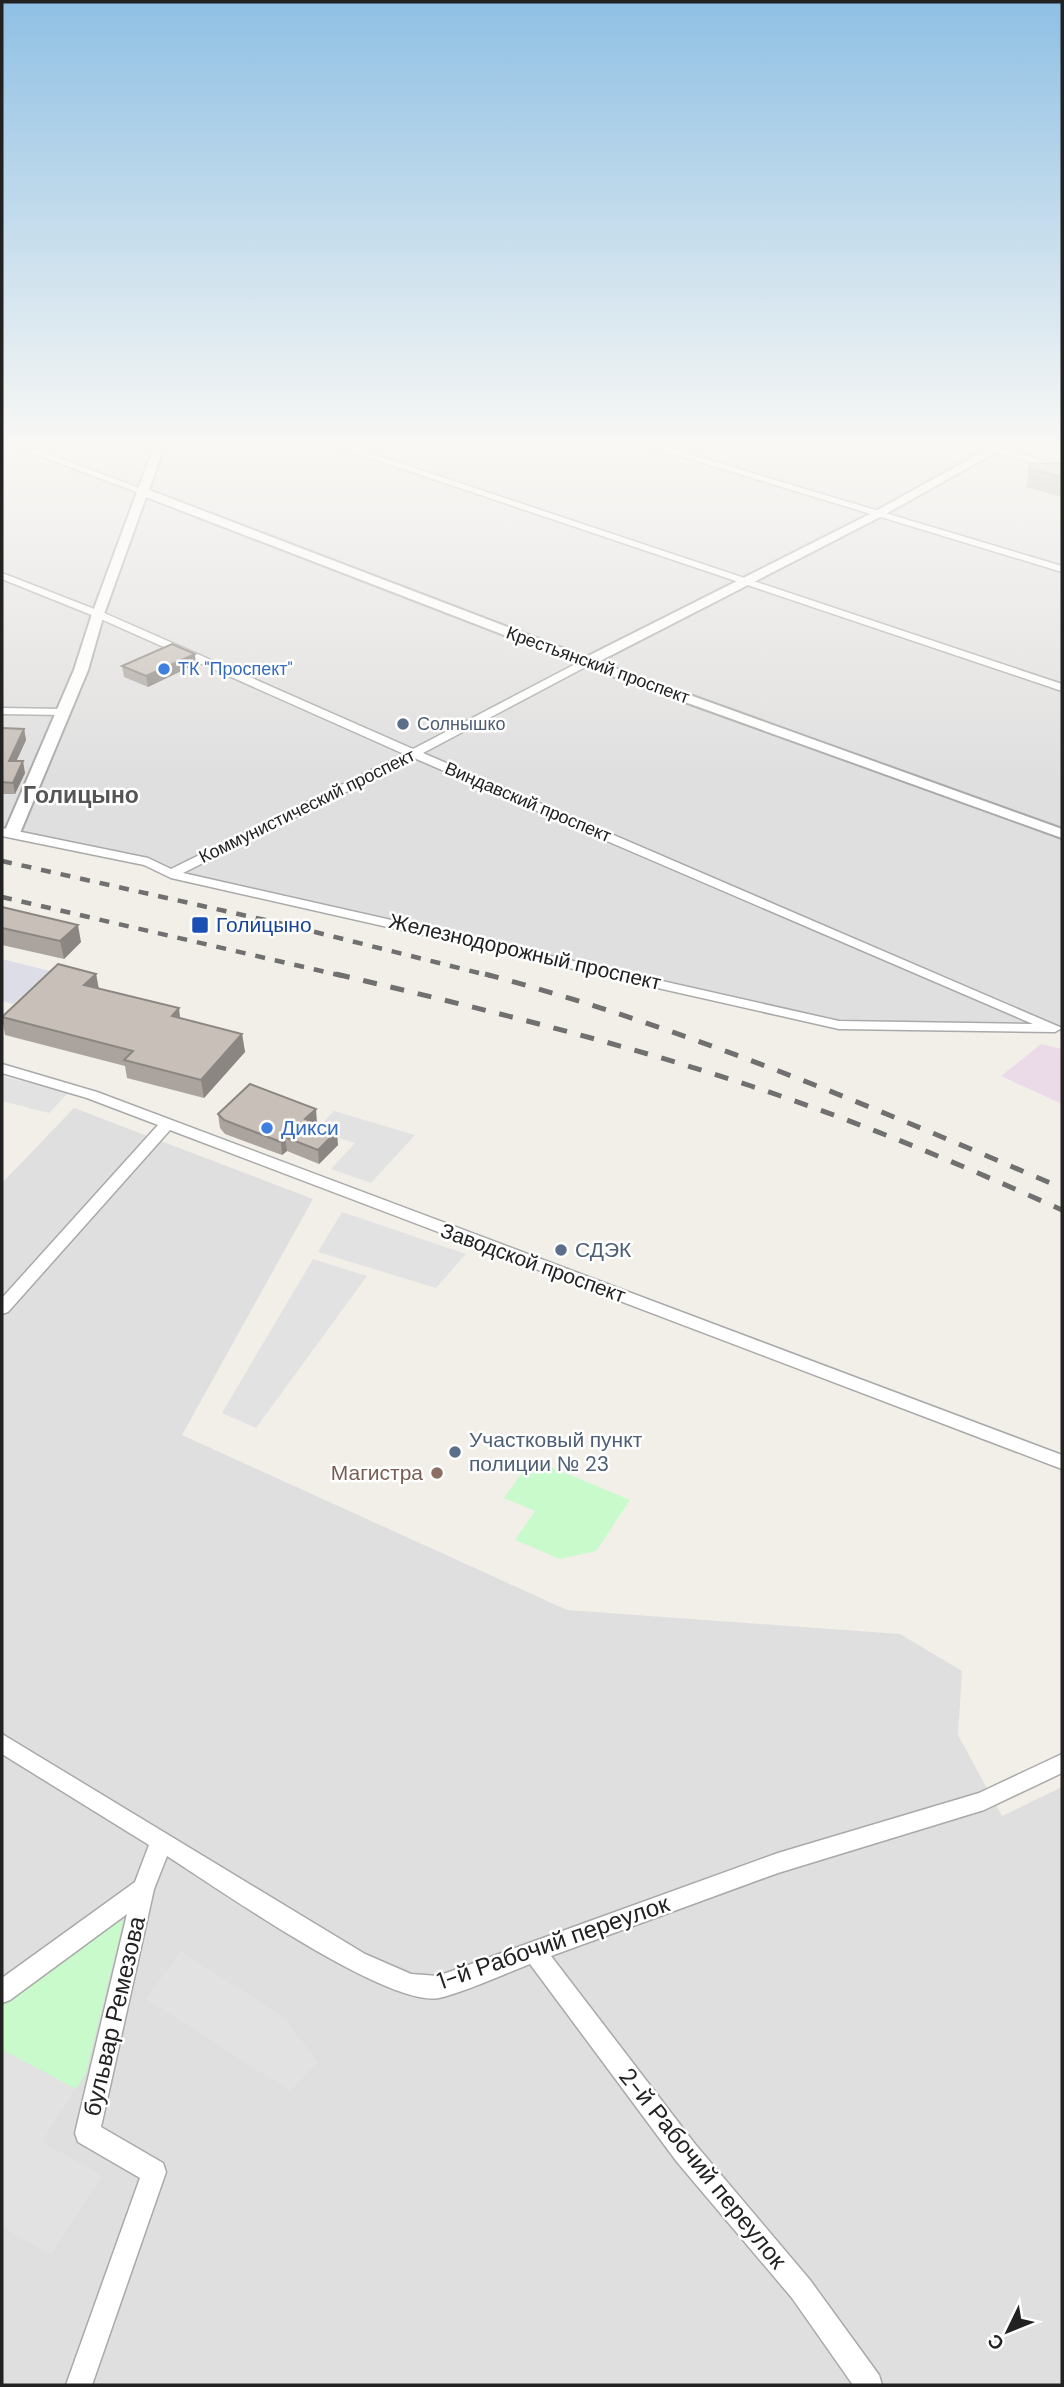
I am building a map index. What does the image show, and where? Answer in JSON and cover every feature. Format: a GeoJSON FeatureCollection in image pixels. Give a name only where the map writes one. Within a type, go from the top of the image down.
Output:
{"type":"FeatureCollection","features":[{"type":"Feature","properties":{"kind":"street"},"geometry":{"type":"LineString","coordinates":[[7,833],[81,670],[118,557]]}},
{"type":"Feature","properties":{"kind":"street","name":"Крестьянский проспект"},"geometry":{"type":"LineString","coordinates":[[315,557],[587,662],[1062,834]]}},
{"type":"Feature","properties":{"kind":"street"},"geometry":{"type":"LineString","coordinates":[[677,557],[1062,688]]}},
{"type":"Feature","properties":{"kind":"street","name":"Коммунистический проспект"},"geometry":{"type":"LineString","coordinates":[[171,874],[415,753],[794,557]]}},
{"type":"Feature","properties":{"kind":"street"},"geometry":{"type":"LineString","coordinates":[[1023,557],[1062,569]]}},
{"type":"Feature","properties":{"kind":"street","name":"Виндавский проспект"},"geometry":{"type":"LineString","coordinates":[[2,576],[98,614],[415,753],[1059,1025]]}},
{"type":"Feature","properties":{"kind":"street"},"geometry":{"type":"LineString","coordinates":[[2,711],[63,712]]}},
{"type":"Feature","properties":{"kind":"street","name":"Железнодорожный проспект"},"geometry":{"type":"LineString","coordinates":[[7,833],[148,862],[171,874],[839,1025],[1059,1025]]}},
{"type":"Feature","properties":{"kind":"street","name":"Заводской проспект"},"geometry":{"type":"LineString","coordinates":[[2,1068],[71,1088],[1062,1462]]}},
{"type":"Feature","properties":{"kind":"street"},"geometry":{"type":"LineString","coordinates":[[2,1308],[167,1124]]}},
{"type":"Feature","properties":{"kind":"street","name":"1-й Рабочий переулок"},"geometry":{"type":"LineString","coordinates":[[2,1743],[356,1962],[410,1985],[438,1987],[778,1863],[984,1801],[1062,1763]]}},
{"type":"Feature","properties":{"kind":"street","name":"бульвар Ремезова"},"geometry":{"type":"LineString","coordinates":[[79,2385],[154,2172],[87,2133],[143,1889],[160,1843]]}},
{"type":"Feature","properties":{"kind":"street","name":"бульвар Ремезова"},"geometry":{"type":"LineString","coordinates":[[2,1992],[143,1889]]}},
{"type":"Feature","properties":{"kind":"street","name":"2-й Рабочий переулок"},"geometry":{"type":"LineString","coordinates":[[535,1953],[687,2153],[801,2289],[869,2385]]}},
{"type":"Feature","properties":{"kind":"shaded area"},"geometry":{"type":"Polygon","coordinates":[[[2,557],[1062,557],[1062,1031],[1055,1028],[839,1025],[171,874],[147,862],[2,832],[2,557]]]}},
{"type":"Feature","properties":{"kind":"shaded area"},"geometry":{"type":"Polygon","coordinates":[[[2,959],[50,971],[13,1004],[2,1001],[2,959]]]}},
{"type":"Feature","properties":{"kind":"shaded area"},"geometry":{"type":"Polygon","coordinates":[[[1041,1044],[1062,1049],[1062,1104],[1001,1076],[1041,1044]]]}},
{"type":"Feature","properties":{"kind":"shaded area"},"geometry":{"type":"Polygon","coordinates":[[[2,1076],[68,1093],[49,1113],[2,1101],[2,1076]]]}},
{"type":"Feature","properties":{"kind":"shaded area"},"geometry":{"type":"Polygon","coordinates":[[[74,1108],[313,1199],[182,1435],[567,1610],[900,1634],[962,1671],[958,1735],[1002,1816],[1062,1787],[1062,2385],[2,2385],[2,1183],[74,1108]]]}},
{"type":"Feature","properties":{"kind":"shaded area"},"geometry":{"type":"Polygon","coordinates":[[[334,1111],[415,1135],[371,1183],[331,1169],[355,1143],[316,1130],[334,1111]]]}},
{"type":"Feature","properties":{"kind":"shaded area"},"geometry":{"type":"Polygon","coordinates":[[[342,1212],[466,1254],[436,1288],[318,1252],[342,1212]]]}},
{"type":"Feature","properties":{"kind":"shaded area"},"geometry":{"type":"Polygon","coordinates":[[[313,1259],[367,1276],[256,1428],[222,1413],[313,1259]]]}},
{"type":"Feature","properties":{"kind":"shaded area"},"geometry":{"type":"Polygon","coordinates":[[[181,1951],[283,2017],[318,2062],[290,2091],[146,1999],[181,1951]]]}},
{"type":"Feature","properties":{"kind":"shaded area"},"geometry":{"type":"Polygon","coordinates":[[[2,2050],[76,2089],[41,2142],[102,2175],[51,2255],[2,2227],[2,2050]]]}},
{"type":"Feature","properties":{"kind":"green space"},"geometry":{"type":"Polygon","coordinates":[[[532,1459],[630,1500],[596,1551],[560,1559],[515,1540],[535,1511],[504,1498],[532,1459]]]}},
{"type":"Feature","properties":{"kind":"green space"},"geometry":{"type":"Polygon","coordinates":[[[115,1918],[123,1922],[86,2073],[76,2089],[2,2050],[2,2001],[115,1918]]]}},
{"type":"Feature","properties":{"kind":"building"},"geometry":{"type":"Polygon","coordinates":[[[172,644],[195,654],[146,676],[122,666],[172,644]]]}},
{"type":"Feature","properties":{"kind":"building"},"geometry":{"type":"Polygon","coordinates":[[[2,728],[24,729],[9,761],[23,761],[13,783],[2,782],[2,728]]]}},
{"type":"Feature","properties":{"kind":"building"},"geometry":{"type":"Polygon","coordinates":[[[2,907],[78,925],[60,941],[2,928],[2,907]]]}},
{"type":"Feature","properties":{"kind":"building"},"geometry":{"type":"Polygon","coordinates":[[[58,964],[96,974],[84,985],[179,1008],[172,1016],[242,1034],[201,1080],[124,1060],[133,1051],[2,1017],[58,964]]]}},
{"type":"Feature","properties":{"kind":"building"},"geometry":{"type":"Polygon","coordinates":[[[250,1084],[316,1109],[305,1119],[337,1131],[318,1150],[285,1137],[281,1142],[224,1120],[218,1114],[250,1084]]]}},
{"type":"Feature","properties":{"kind":"railway"},"geometry":{"type":"LineString","coordinates":[[2,861],[283,924],[491,976]]}},
{"type":"Feature","properties":{"kind":"railway"},"geometry":{"type":"LineString","coordinates":[[2,897],[343,976]]}},
{"type":"Feature","properties":{"kind":"railway"},"geometry":{"type":"LineString","coordinates":[[336,974],[597,1039],[751,1086],[908,1144],[1062,1210]]}},
{"type":"Feature","properties":{"kind":"railway"},"geometry":{"type":"LineString","coordinates":[[485,974],[633,1018],[777,1070],[1062,1188]]}},
{"type":"Feature","properties":{"kind":"place","name":"ТК \"Проспект\""},"geometry":{"type":"Point","coordinates":[164,669]}},
{"type":"Feature","properties":{"kind":"place","name":"Солнышко"},"geometry":{"type":"Point","coordinates":[403,724]}},
{"type":"Feature","properties":{"kind":"place","name":"Голицыно"},"geometry":{"type":"Point","coordinates":[200,925]}},
{"type":"Feature","properties":{"kind":"place","name":"Дикси"},"geometry":{"type":"Point","coordinates":[267,1128]}},
{"type":"Feature","properties":{"kind":"place","name":"СДЭК"},"geometry":{"type":"Point","coordinates":[561,1250]}},
{"type":"Feature","properties":{"kind":"place","name":"Участковый пункт полиции № 23"},"geometry":{"type":"Point","coordinates":[455,1452]}},
{"type":"Feature","properties":{"kind":"place","name":"Магистра"},"geometry":{"type":"Point","coordinates":[437,1473]}},
{"type":"Feature","properties":{"kind":"district","name":"Голицыно"},"geometry":{"type":"Point","coordinates":[81,795]}}]}
